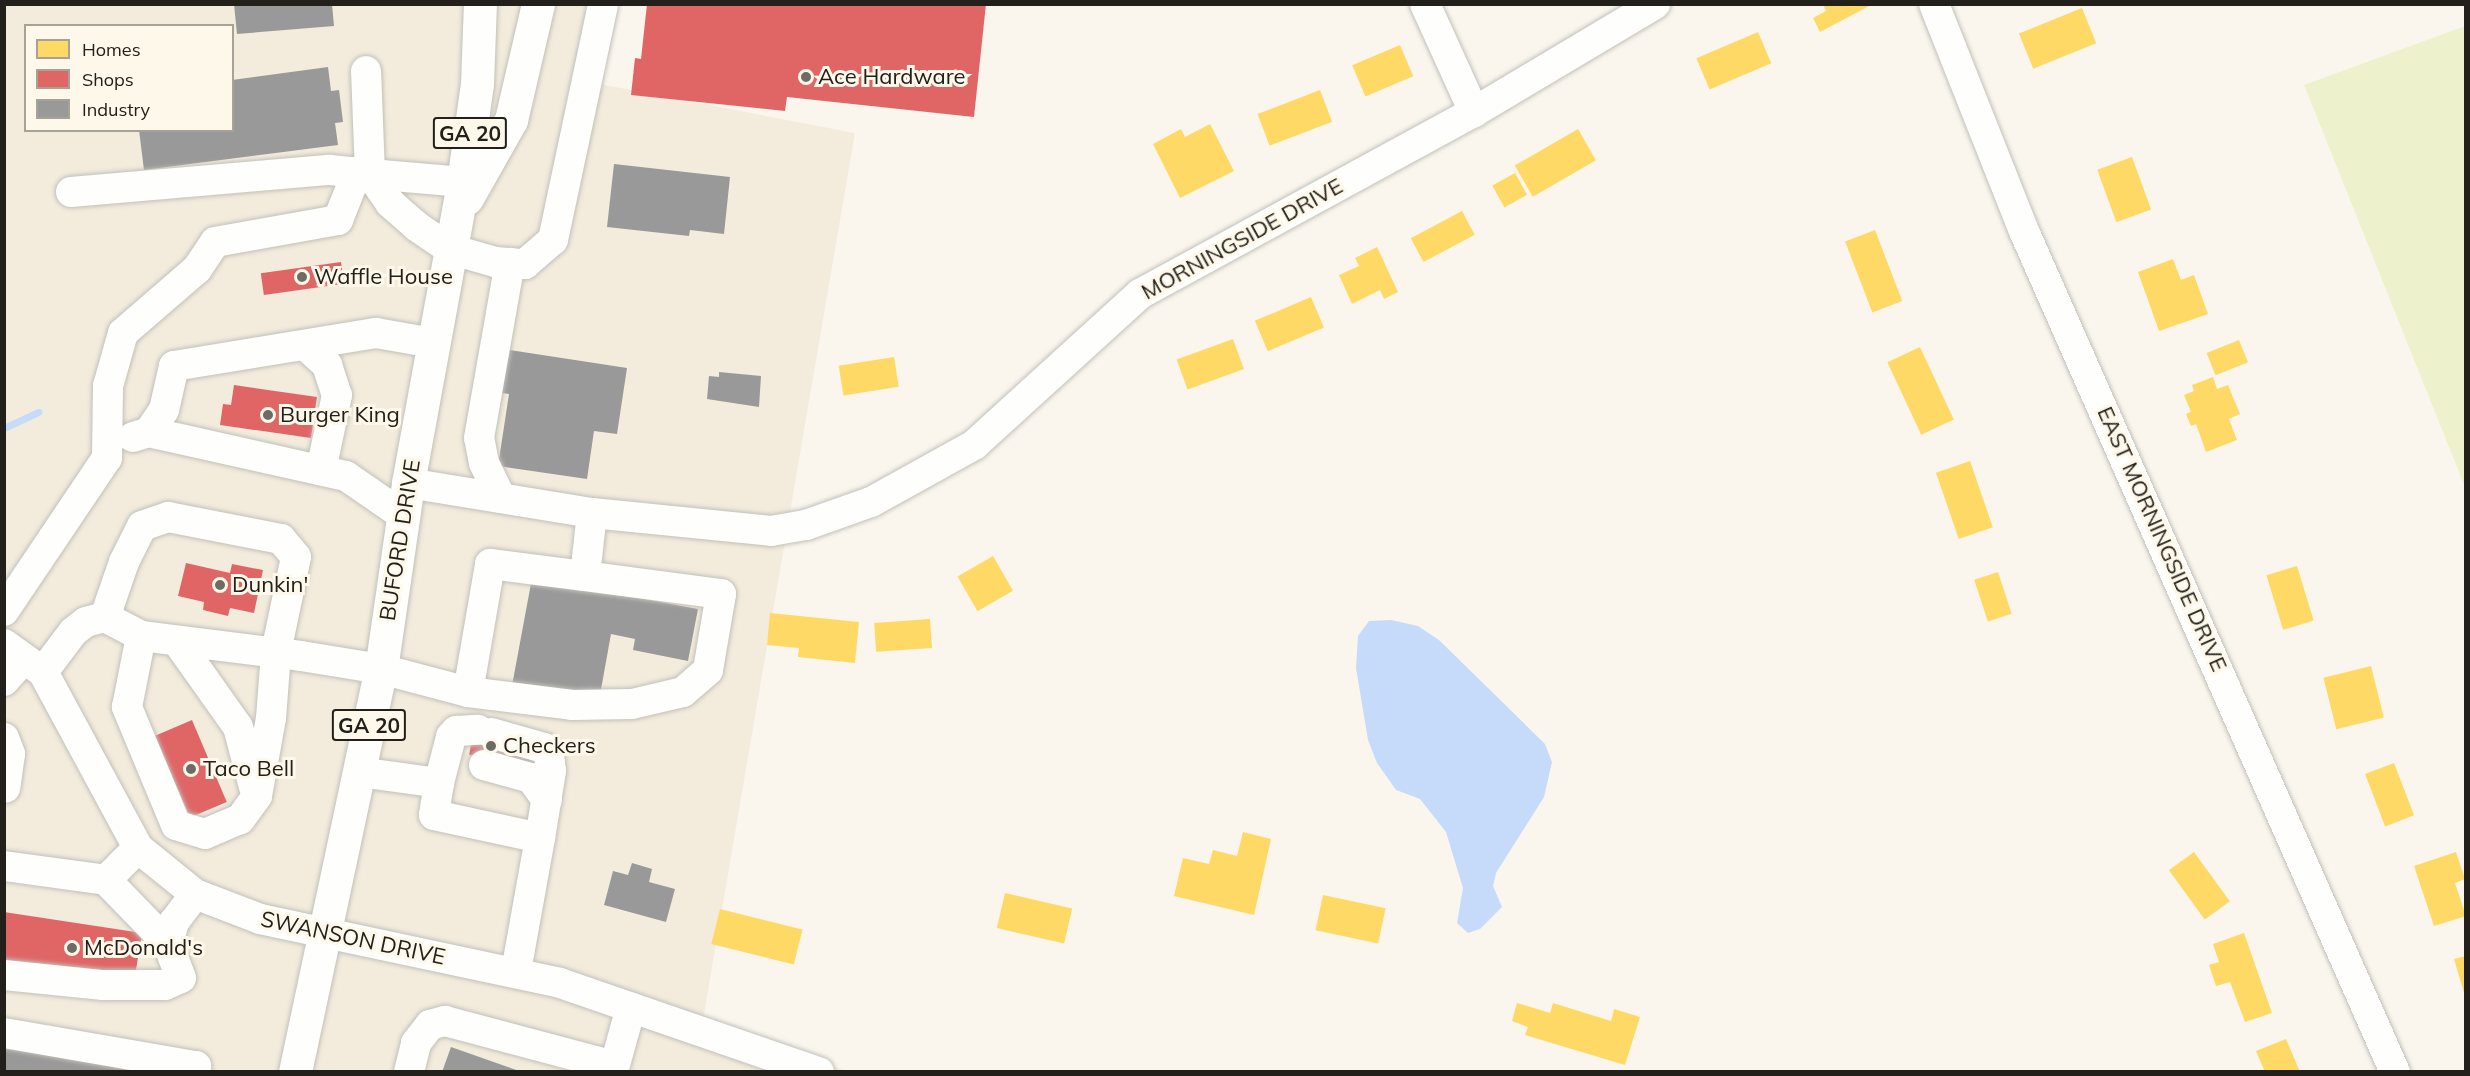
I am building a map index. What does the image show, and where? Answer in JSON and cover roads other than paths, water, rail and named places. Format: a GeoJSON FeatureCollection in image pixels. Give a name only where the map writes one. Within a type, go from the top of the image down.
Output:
{"type":"FeatureCollection","features":[{"type":"Feature","properties":{"kind":"highway","name":"BUFORD DRIVE"},"geometry":{"type":"LineString","coordinates":[[295,1071],[381,669],[408,483],[463,182],[477,84],[480,4]]}},
{"type":"Feature","properties":{"kind":"highway"},"geometry":{"type":"LineString","coordinates":[[453,233],[511,120],[538,4]]}},
{"type":"Feature","properties":{"kind":"street"},"geometry":{"type":"LineString","coordinates":[[364,173],[416,226],[453,233],[510,263],[525,264],[553,240],[603,4]]}},
{"type":"Feature","properties":{"kind":"street"},"geometry":{"type":"LineString","coordinates":[[1425,4],[1474,112]]}},
{"type":"Feature","properties":{"kind":"street","name":"MORNINGSIDE DRIVE"},"geometry":{"type":"LineString","coordinates":[[592,513],[771,531],[806,525],[871,502],[974,445],[1140,294],[1474,112],[1655,4]]}},
{"type":"Feature","properties":{"kind":"street","name":"EAST MORNINGSIDE DRIVE"},"geometry":{"type":"LineString","coordinates":[[1934,4],[2024,231],[2395,1071]]}},
{"type":"Feature","properties":{"kind":"street"},"geometry":{"type":"LineString","coordinates":[[4,611],[107,458],[108,386],[123,333],[197,269],[215,242],[338,220],[364,173],[366,71]]}},
{"type":"Feature","properties":{"kind":"street"},"geometry":{"type":"LineString","coordinates":[[71,192],[330,170],[463,182]]}},
{"type":"Feature","properties":{"kind":"street"},"geometry":{"type":"LineString","coordinates":[[501,498],[484,463],[479,438],[510,263]]}},
{"type":"Feature","properties":{"kind":"street"},"geometry":{"type":"LineString","coordinates":[[149,432],[164,410],[174,366],[376,333],[433,343]]}},
{"type":"Feature","properties":{"kind":"street"},"geometry":{"type":"LineString","coordinates":[[305,345],[327,366],[337,396],[321,470]]}},
{"type":"Feature","properties":{"kind":"street"},"geometry":{"type":"LineString","coordinates":[[107,444],[149,432],[346,476],[404,516]]}},
{"type":"Feature","properties":{"kind":"street"},"geometry":{"type":"LineString","coordinates":[[408,483],[592,513],[585,576]]}},
{"type":"Feature","properties":{"kind":"street"},"geometry":{"type":"LineString","coordinates":[[105,617],[124,562],[142,526],[168,517],[281,539],[296,557],[276,652],[271,718],[256,796],[240,819],[205,834],[176,825],[127,707],[141,636]]}},
{"type":"Feature","properties":{"kind":"street"},"geometry":{"type":"LineString","coordinates":[[4,681],[24,658],[73,632],[86,622],[105,617],[141,636],[276,652],[381,669],[468,692],[572,705],[632,704],[683,692],[708,670],[721,594],[490,564],[468,692]]}},
{"type":"Feature","properties":{"kind":"street"},"geometry":{"type":"LineString","coordinates":[[177,641],[238,727],[256,796]]}},
{"type":"Feature","properties":{"kind":"street","name":"SWANSON DRIVE"},"geometry":{"type":"LineString","coordinates":[[24,658],[138,848],[195,894],[260,919],[516,972],[631,1007],[812,1070]]}},
{"type":"Feature","properties":{"kind":"street"},"geometry":{"type":"LineString","coordinates":[[516,972],[547,800],[552,761],[544,748],[484,732],[456,731],[441,774],[434,815],[540,838]]}},
{"type":"Feature","properties":{"kind":"street"},"geometry":{"type":"LineString","coordinates":[[4,738],[10,754],[5,788]]}},
{"type":"Feature","properties":{"kind":"street"},"geometry":{"type":"LineString","coordinates":[[359,772],[441,774],[460,760],[531,778],[547,800]]}},
{"type":"Feature","properties":{"kind":"street"},"geometry":{"type":"LineString","coordinates":[[106,880],[138,848]]}},
{"type":"Feature","properties":{"kind":"street"},"geometry":{"type":"LineString","coordinates":[[4,866],[106,880],[168,944],[181,978],[165,985],[103,985],[4,975]]}},
{"type":"Feature","properties":{"kind":"street"},"geometry":{"type":"LineString","coordinates":[[168,944],[174,922],[195,894]]}},
{"type":"Feature","properties":{"kind":"street"},"geometry":{"type":"LineString","coordinates":[[409,1071],[416,1043],[430,1025],[445,1020],[613,1069],[631,1007]]}},
{"type":"Feature","properties":{"kind":"street"},"geometry":{"type":"LineString","coordinates":[[445,1020],[456,1037],[567,1071]]}},
{"type":"Feature","properties":{"kind":"street"},"geometry":{"type":"LineString","coordinates":[[4,1033],[196,1066],[195,1071]]}},
{"type":"Feature","properties":{"kind":"water"},"geometry":{"type":"Polygon","coordinates":[[[1391,620],[1418,626],[1439,640],[1545,744],[1552,762],[1544,797],[1496,873],[1493,886],[1502,907],[1480,929],[1468,933],[1457,923],[1463,888],[1446,832],[1420,799],[1396,790],[1377,763],[1368,740],[1356,668],[1358,636],[1369,621],[1391,620]]]}},
{"type":"Feature","properties":{"kind":"waterway"},"geometry":{"type":"LineString","coordinates":[[4,428],[38,412]]}},
{"type":"Feature","properties":{"kind":"place","name":"Ace Hardware"},"geometry":{"type":"Point","coordinates":[806,77]}},
{"type":"Feature","properties":{"kind":"place","name":"Waffle House"},"geometry":{"type":"Point","coordinates":[302,277]}},
{"type":"Feature","properties":{"kind":"place","name":"Burger King"},"geometry":{"type":"Point","coordinates":[268,415]}},
{"type":"Feature","properties":{"kind":"place","name":"Dunkin'"},"geometry":{"type":"Point","coordinates":[220,585]}},
{"type":"Feature","properties":{"kind":"place","name":"Checkers"},"geometry":{"type":"Point","coordinates":[491,746]}},
{"type":"Feature","properties":{"kind":"place","name":"Taco Bell"},"geometry":{"type":"Point","coordinates":[191,769]}},
{"type":"Feature","properties":{"kind":"place","name":"McDonald's"},"geometry":{"type":"Point","coordinates":[72,948]}}]}
